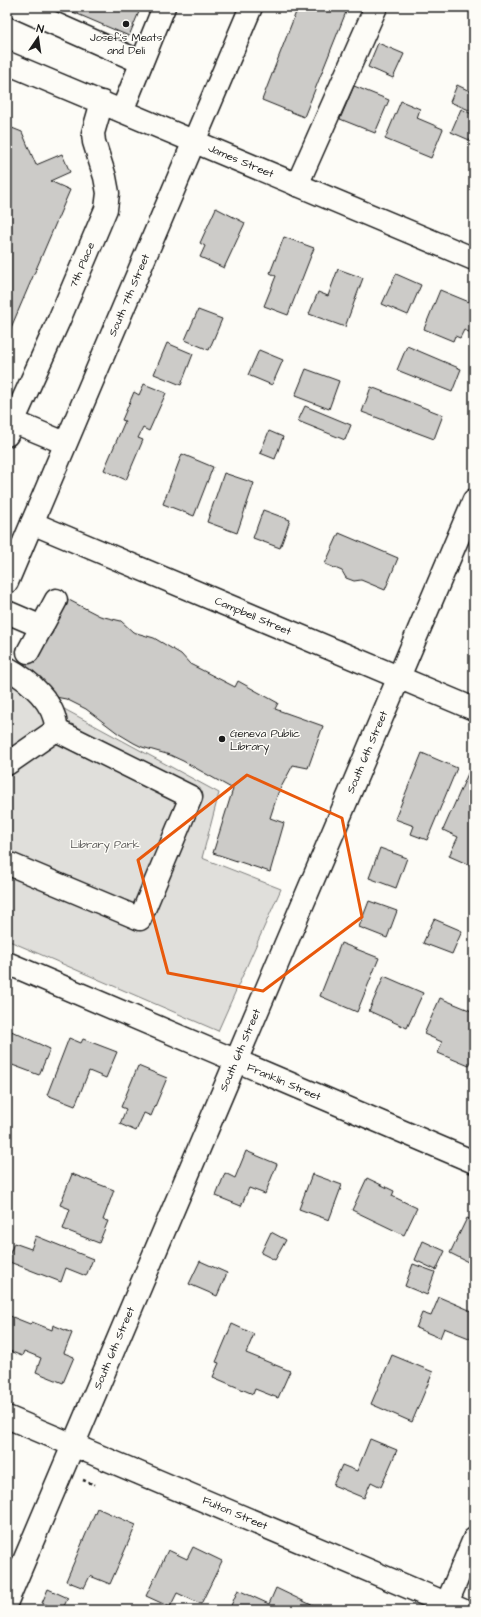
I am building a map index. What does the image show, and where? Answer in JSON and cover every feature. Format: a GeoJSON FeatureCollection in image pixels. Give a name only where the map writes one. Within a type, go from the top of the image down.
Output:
{"type":"FeatureCollection","features":[{"type":"Feature","properties":{"kind":"street"},"geometry":{"type":"LineString","coordinates":[[17,7],[141,62]]}},
{"type":"Feature","properties":{"kind":"street"},"geometry":{"type":"LineString","coordinates":[[122,111],[164,7]]}},
{"type":"Feature","properties":{"kind":"street","name":"South 7th Street"},"geometry":{"type":"LineString","coordinates":[[7,582],[251,7]]}},
{"type":"Feature","properties":{"kind":"street"},"geometry":{"type":"LineString","coordinates":[[297,184],[376,7]]}},
{"type":"Feature","properties":{"kind":"street","name":"James Street"},"geometry":{"type":"LineString","coordinates":[[7,63],[474,259]]}},
{"type":"Feature","properties":{"kind":"street","name":"7th Place"},"geometry":{"type":"LineString","coordinates":[[9,425],[59,320],[106,209],[108,193],[105,176],[94,142],[93,133],[102,102]]}},
{"type":"Feature","properties":{"kind":"street"},"geometry":{"type":"LineString","coordinates":[[9,425],[65,443]]}},
{"type":"Feature","properties":{"kind":"street","name":"South 6th Street"},"geometry":{"type":"LineString","coordinates":[[7,1601],[474,500]]}},
{"type":"Feature","properties":{"kind":"street","name":"Campbell Street"},"geometry":{"type":"LineString","coordinates":[[32,523],[474,709]]}},
{"type":"Feature","properties":{"kind":"street"},"geometry":{"type":"LineString","coordinates":[[28,652],[56,600]]}},
{"type":"Feature","properties":{"kind":"street"},"geometry":{"type":"LineString","coordinates":[[7,612],[42,627]]}},
{"type":"Feature","properties":{"kind":"street"},"geometry":{"type":"LineString","coordinates":[[7,668],[28,684],[48,703],[54,712],[56,730]]}},
{"type":"Feature","properties":{"kind":"street"},"geometry":{"type":"LineString","coordinates":[[7,764],[56,730]]}},
{"type":"Feature","properties":{"kind":"street"},"geometry":{"type":"LineString","coordinates":[[7,863],[140,919],[191,797],[56,730]]}},
{"type":"Feature","properties":{"kind":"street","name":"Franklin Street"},"geometry":{"type":"LineString","coordinates":[[7,963],[474,1162]]}},
{"type":"Feature","properties":{"kind":"street","name":"Fulton Street"},"geometry":{"type":"LineString","coordinates":[[7,1417],[451,1608]]}},
{"type":"Feature","properties":{"kind":"street"},"geometry":{"type":"LineString","coordinates":[[451,1608],[474,1539]]}},
{"type":"Feature","properties":{"kind":"path"},"geometry":{"type":"LineString","coordinates":[[82,1480],[95,1485]]}},
{"type":"Feature","properties":{"kind":"highlighted area"},"geometry":{"type":"Polygon","coordinates":[[[247,775],[342,818],[362,917],[263,991],[168,973],[138,860],[247,775]]]}},
{"type":"Feature","properties":{"kind":"green space","name":"Library Park"},"geometry":{"type":"Polygon","coordinates":[[[7,678],[219,793],[202,858],[281,889],[218,1031],[7,940],[7,678]]]}},
{"type":"Feature","properties":{"kind":"building"},"geometry":{"type":"Polygon","coordinates":[[[61,7],[141,7],[129,36],[61,7]]]}},
{"type":"Feature","properties":{"kind":"building"},"geometry":{"type":"Polygon","coordinates":[[[298,7],[348,7],[304,117],[262,100],[298,7]]]}},
{"type":"Feature","properties":{"kind":"building"},"geometry":{"type":"Polygon","coordinates":[[[378,43],[404,54],[393,78],[368,67],[378,43]]]}},
{"type":"Feature","properties":{"kind":"building"},"geometry":{"type":"Polygon","coordinates":[[[457,85],[474,93],[474,112],[450,102],[457,85]]]}},
{"type":"Feature","properties":{"kind":"building"},"geometry":{"type":"Polygon","coordinates":[[[354,86],[389,100],[375,133],[340,119],[354,86]]]}},
{"type":"Feature","properties":{"kind":"building"},"geometry":{"type":"Polygon","coordinates":[[[401,101],[420,109],[417,118],[443,129],[431,158],[385,139],[401,101]]]}},
{"type":"Feature","properties":{"kind":"building"},"geometry":{"type":"Polygon","coordinates":[[[461,109],[474,115],[474,142],[451,132],[461,109]]]}},
{"type":"Feature","properties":{"kind":"building"},"geometry":{"type":"Polygon","coordinates":[[[7,126],[22,132],[36,165],[62,154],[70,172],[50,181],[70,190],[7,337],[7,126]]]}},
{"type":"Feature","properties":{"kind":"building"},"geometry":{"type":"Polygon","coordinates":[[[216,208],[245,223],[224,268],[200,257],[205,246],[200,243],[216,208]]]}},
{"type":"Feature","properties":{"kind":"building"},"geometry":{"type":"Polygon","coordinates":[[[284,237],[314,248],[288,315],[264,306],[276,276],[270,273],[284,237]]]}},
{"type":"Feature","properties":{"kind":"building"},"geometry":{"type":"Polygon","coordinates":[[[338,269],[363,278],[345,327],[309,314],[318,292],[328,296],[338,269]]]}},
{"type":"Feature","properties":{"kind":"building"},"geometry":{"type":"Polygon","coordinates":[[[396,274],[421,285],[408,315],[382,304],[396,274]]]}},
{"type":"Feature","properties":{"kind":"building"},"geometry":{"type":"Polygon","coordinates":[[[440,290],[474,304],[474,334],[464,330],[460,338],[455,336],[453,341],[424,329],[440,290]]]}},
{"type":"Feature","properties":{"kind":"building"},"geometry":{"type":"Polygon","coordinates":[[[198,310],[222,319],[209,350],[185,340],[198,310]]]}},
{"type":"Feature","properties":{"kind":"building"},"geometry":{"type":"Polygon","coordinates":[[[167,343],[193,354],[181,385],[154,374],[167,343]]]}},
{"type":"Feature","properties":{"kind":"building"},"geometry":{"type":"Polygon","coordinates":[[[407,346],[461,369],[452,392],[397,370],[407,346]]]}},
{"type":"Feature","properties":{"kind":"building"},"geometry":{"type":"Polygon","coordinates":[[[259,350],[283,360],[272,385],[248,375],[259,350]]]}},
{"type":"Feature","properties":{"kind":"building"},"geometry":{"type":"Polygon","coordinates":[[[306,369],[339,381],[329,409],[295,396],[306,369]]]}},
{"type":"Feature","properties":{"kind":"building"},"geometry":{"type":"Polygon","coordinates":[[[144,384],[166,393],[149,431],[143,428],[138,438],[143,440],[126,480],[104,470],[125,421],[122,420],[134,392],[139,395],[144,384]]]}},
{"type":"Feature","properties":{"kind":"building"},"geometry":{"type":"Polygon","coordinates":[[[371,387],[443,415],[434,439],[362,412],[371,387]]]}},
{"type":"Feature","properties":{"kind":"building"},"geometry":{"type":"Polygon","coordinates":[[[305,406],[351,425],[345,440],[298,421],[305,406]]]}},
{"type":"Feature","properties":{"kind":"building"},"geometry":{"type":"Polygon","coordinates":[[[269,431],[283,437],[275,459],[260,453],[269,431]]]}},
{"type":"Feature","properties":{"kind":"building"},"geometry":{"type":"Polygon","coordinates":[[[182,454],[213,467],[194,516],[163,504],[182,454]]]}},
{"type":"Feature","properties":{"kind":"building"},"geometry":{"type":"Polygon","coordinates":[[[224,473],[254,483],[237,533],[207,522],[224,473]]]}},
{"type":"Feature","properties":{"kind":"building"},"geometry":{"type":"Polygon","coordinates":[[[263,510],[290,520],[280,548],[253,538],[263,510]]]}},
{"type":"Feature","properties":{"kind":"building"},"geometry":{"type":"Polygon","coordinates":[[[339,533],[398,558],[385,590],[361,580],[354,581],[346,578],[342,571],[325,564],[339,533]]]}},
{"type":"Feature","properties":{"kind":"building","name":"Geneva Public Library"},"geometry":{"type":"Polygon","coordinates":[[[65,598],[100,616],[121,621],[133,632],[154,638],[181,654],[190,664],[235,687],[238,681],[278,703],[275,709],[323,726],[308,768],[293,765],[278,793],[270,818],[284,823],[270,872],[213,853],[233,789],[183,761],[134,743],[119,734],[86,709],[66,699],[50,696],[25,671],[25,663],[30,653],[65,598]]]}},
{"type":"Feature","properties":{"kind":"building"},"geometry":{"type":"Polygon","coordinates":[[[422,753],[457,768],[427,840],[411,834],[414,826],[395,819],[422,753]]]}},
{"type":"Feature","properties":{"kind":"building"},"geometry":{"type":"Polygon","coordinates":[[[470,769],[474,771],[474,867],[449,856],[458,837],[443,830],[470,769]]]}},
{"type":"Feature","properties":{"kind":"building"},"geometry":{"type":"Polygon","coordinates":[[[380,848],[407,858],[396,888],[369,878],[380,848]]]}},
{"type":"Feature","properties":{"kind":"building"},"geometry":{"type":"Polygon","coordinates":[[[369,901],[397,911],[387,938],[359,927],[369,901]]]}},
{"type":"Feature","properties":{"kind":"building"},"geometry":{"type":"Polygon","coordinates":[[[434,919],[462,931],[452,954],[423,943],[434,919]]]}},
{"type":"Feature","properties":{"kind":"building"},"geometry":{"type":"Polygon","coordinates":[[[341,943],[379,958],[357,1012],[320,996],[341,943]]]}},
{"type":"Feature","properties":{"kind":"building"},"geometry":{"type":"Polygon","coordinates":[[[384,976],[423,993],[407,1028],[369,1011],[384,976]]]}},
{"type":"Feature","properties":{"kind":"building"},"geometry":{"type":"Polygon","coordinates":[[[440,998],[474,1012],[474,1055],[469,1066],[438,1053],[442,1042],[424,1034],[440,998]]]}},
{"type":"Feature","properties":{"kind":"building"},"geometry":{"type":"Polygon","coordinates":[[[7,1029],[50,1049],[39,1075],[7,1063],[7,1029]]]}},
{"type":"Feature","properties":{"kind":"building"},"geometry":{"type":"Polygon","coordinates":[[[69,1038],[81,1043],[83,1039],[117,1052],[106,1078],[89,1071],[75,1106],[47,1095],[69,1038]]]}},
{"type":"Feature","properties":{"kind":"building"},"geometry":{"type":"Polygon","coordinates":[[[138,1066],[167,1078],[151,1116],[144,1113],[136,1131],[120,1124],[126,1109],[121,1107],[138,1066]]]}},
{"type":"Feature","properties":{"kind":"building"},"geometry":{"type":"Polygon","coordinates":[[[246,1151],[277,1164],[265,1194],[249,1188],[241,1206],[216,1196],[225,1173],[235,1178],[246,1151]]]}},
{"type":"Feature","properties":{"kind":"building"},"geometry":{"type":"Polygon","coordinates":[[[72,1174],[114,1190],[103,1220],[108,1221],[99,1243],[63,1229],[70,1209],[60,1205],[72,1174]]]}},
{"type":"Feature","properties":{"kind":"building"},"geometry":{"type":"Polygon","coordinates":[[[312,1174],[342,1185],[329,1220],[299,1209],[312,1174]]]}},
{"type":"Feature","properties":{"kind":"building"},"geometry":{"type":"Polygon","coordinates":[[[367,1178],[394,1191],[392,1196],[417,1208],[404,1235],[352,1210],[367,1178]]]}},
{"type":"Feature","properties":{"kind":"building"},"geometry":{"type":"Polygon","coordinates":[[[467,1218],[474,1221],[474,1265],[450,1253],[467,1218]]]}},
{"type":"Feature","properties":{"kind":"building"},"geometry":{"type":"Polygon","coordinates":[[[271,1232],[286,1240],[275,1260],[261,1253],[271,1232]]]}},
{"type":"Feature","properties":{"kind":"building"},"geometry":{"type":"Polygon","coordinates":[[[36,1236],[93,1259],[86,1276],[66,1268],[61,1282],[7,1261],[14,1243],[31,1249],[36,1236]]]}},
{"type":"Feature","properties":{"kind":"building"},"geometry":{"type":"Polygon","coordinates":[[[423,1241],[445,1251],[436,1270],[415,1260],[423,1241]]]}},
{"type":"Feature","properties":{"kind":"building"},"geometry":{"type":"Polygon","coordinates":[[[200,1261],[227,1273],[217,1296],[189,1284],[200,1261]]]}},
{"type":"Feature","properties":{"kind":"building"},"geometry":{"type":"Polygon","coordinates":[[[413,1264],[435,1272],[427,1295],[405,1286],[413,1264]]]}},
{"type":"Feature","properties":{"kind":"building"},"geometry":{"type":"Polygon","coordinates":[[[439,1297],[474,1312],[474,1340],[444,1328],[440,1338],[416,1328],[422,1313],[431,1316],[439,1297]]]}},
{"type":"Feature","properties":{"kind":"building"},"geometry":{"type":"Polygon","coordinates":[[[10,1316],[30,1324],[32,1322],[52,1330],[53,1325],[72,1333],[64,1353],[74,1357],[63,1383],[36,1372],[41,1358],[24,1351],[22,1356],[7,1350],[7,1322],[10,1316]]]}},
{"type":"Feature","properties":{"kind":"building"},"geometry":{"type":"Polygon","coordinates":[[[232,1324],[254,1334],[246,1353],[290,1371],[278,1398],[255,1389],[253,1394],[213,1377],[219,1363],[216,1362],[232,1324]]]}},
{"type":"Feature","properties":{"kind":"building"},"geometry":{"type":"Polygon","coordinates":[[[392,1355],[433,1372],[412,1422],[371,1404],[392,1355]]]}},
{"type":"Feature","properties":{"kind":"building"},"geometry":{"type":"Polygon","coordinates":[[[370,1439],[397,1450],[381,1487],[371,1482],[364,1498],[333,1485],[342,1465],[357,1471],[370,1439]]]}},
{"type":"Feature","properties":{"kind":"building"},"geometry":{"type":"Polygon","coordinates":[[[97,1508],[136,1525],[110,1584],[90,1576],[84,1588],[66,1581],[97,1508]]]}},
{"type":"Feature","properties":{"kind":"building"},"geometry":{"type":"Polygon","coordinates":[[[193,1547],[222,1561],[201,1604],[177,1593],[170,1607],[146,1596],[168,1550],[187,1559],[193,1547]]]}},
{"type":"Feature","properties":{"kind":"building"},"geometry":{"type":"Polygon","coordinates":[[[276,1588],[322,1610],[229,1610],[238,1590],[269,1604],[276,1588]]]}},
{"type":"Feature","properties":{"kind":"building"},"geometry":{"type":"Polygon","coordinates":[[[48,1589],[68,1598],[62,1610],[58,1610],[42,1603],[48,1589]]]}},
{"type":"Feature","properties":{"kind":"place","name":"Josef's Meats and Deli"},"geometry":{"type":"Point","coordinates":[126,24]}},
{"type":"Feature","properties":{"kind":"place","name":"Geneva Public Library"},"geometry":{"type":"Point","coordinates":[222,739]}}]}
